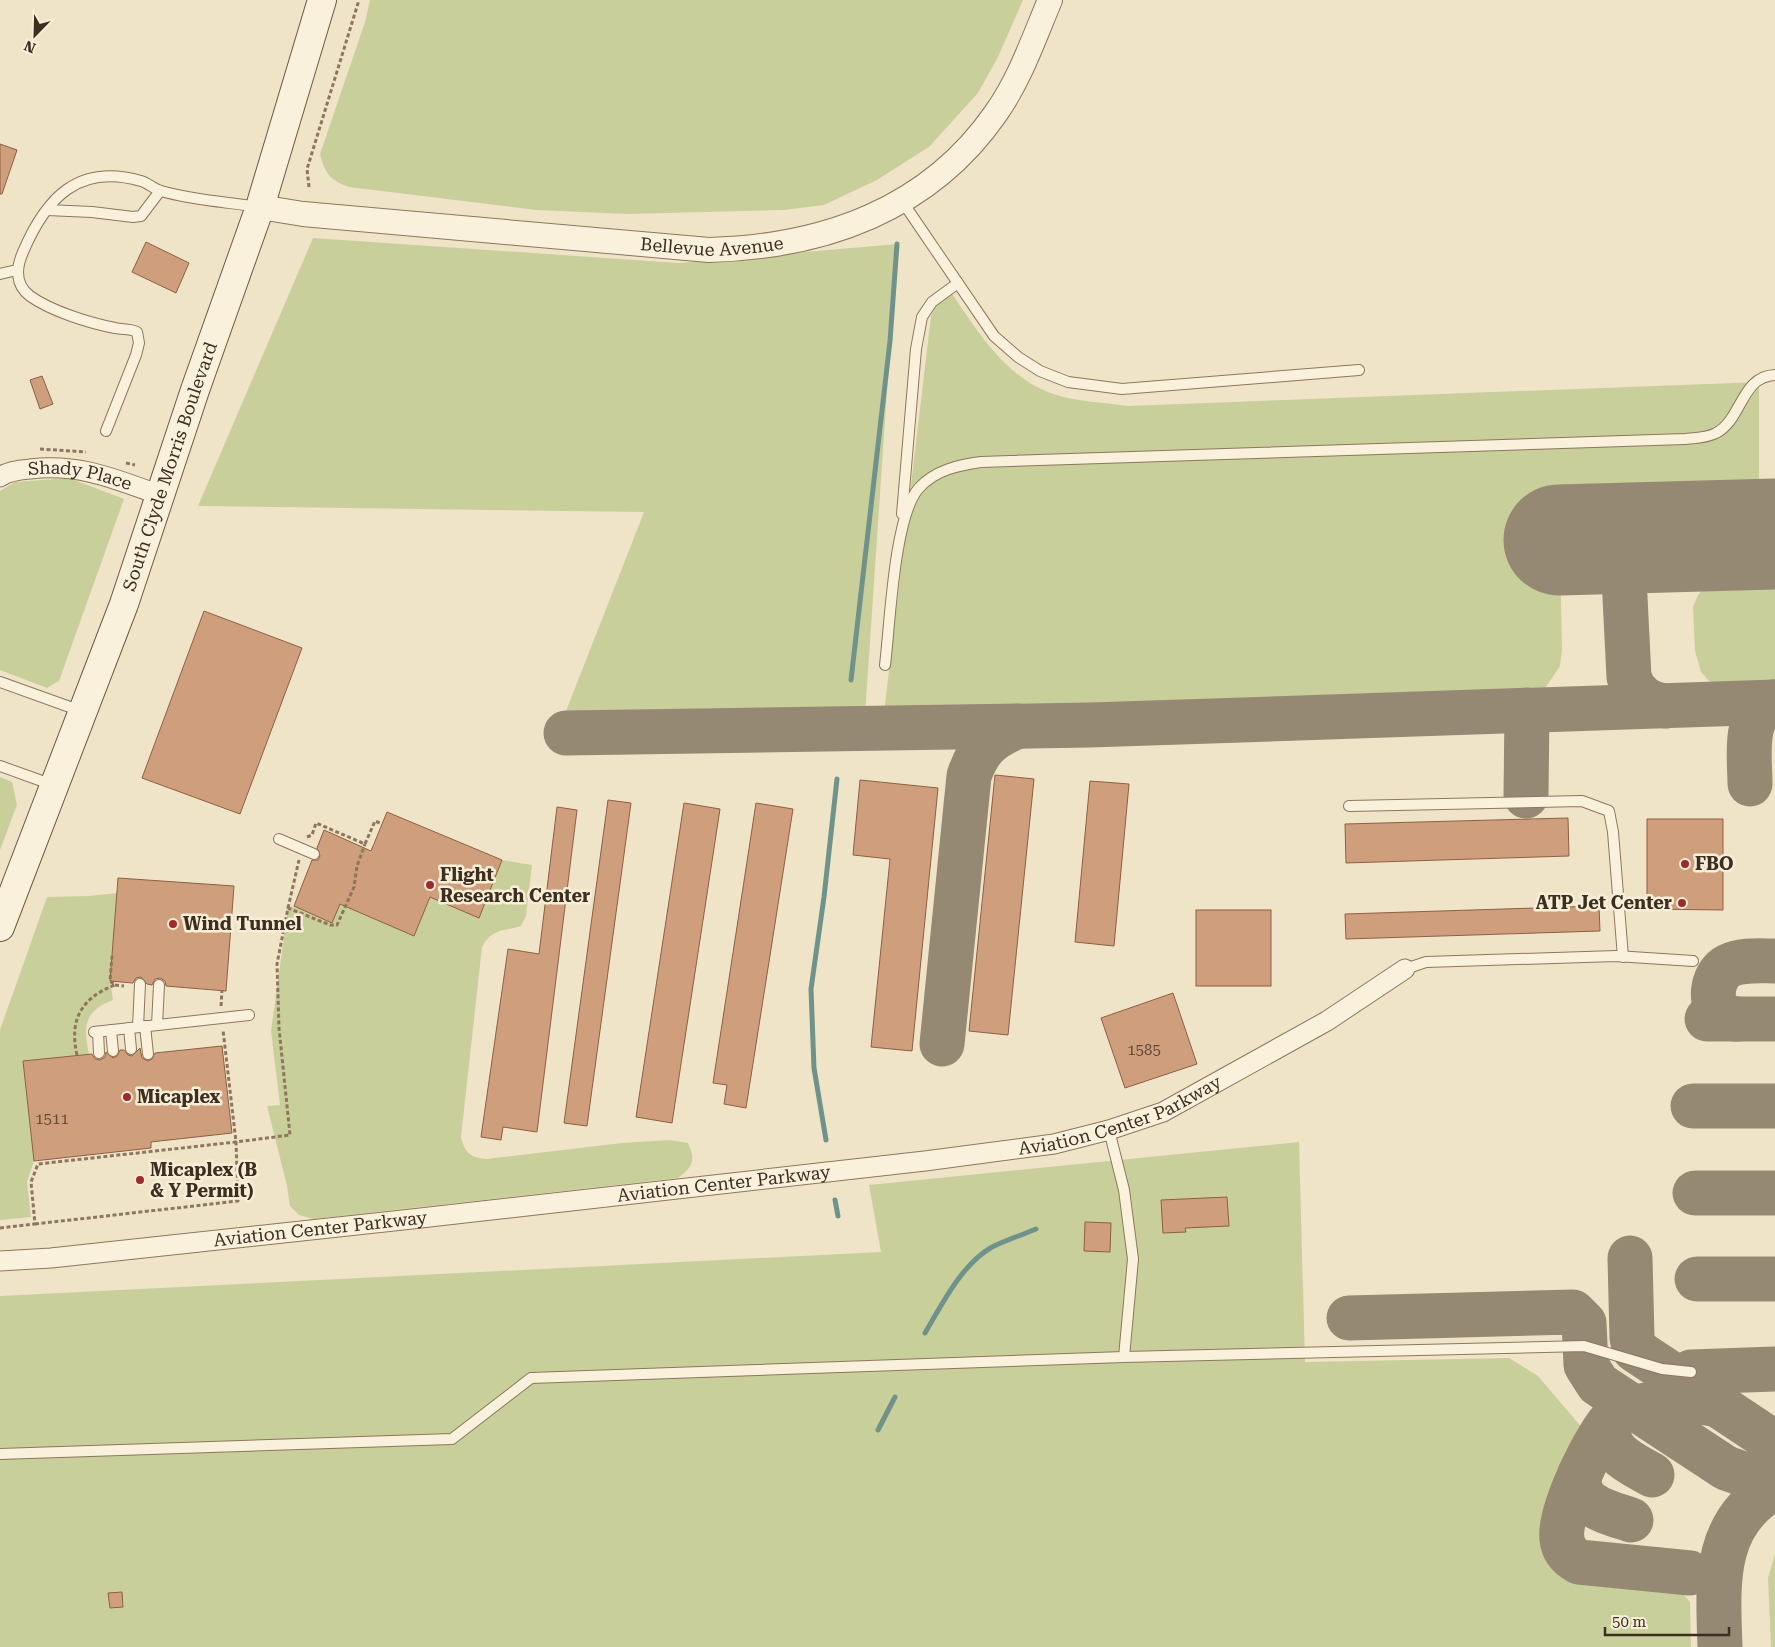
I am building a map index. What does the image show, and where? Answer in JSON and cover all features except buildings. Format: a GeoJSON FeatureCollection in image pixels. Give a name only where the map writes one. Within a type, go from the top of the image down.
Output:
{"type":"FeatureCollection","features":[{"type":"Feature","properties":{"kind":"main road","name":"South Clyde Morris Boulevard"},"geometry":{"type":"LineString","coordinates":[[0,927],[124,604],[260,207],[322,0]]}},
{"type":"Feature","properties":{"kind":"street","name":"Bellevue Avenue"},"geometry":{"type":"LineString","coordinates":[[260,207],[312,215],[709,250],[751,249],[832,232],[888,209],[959,160],[997,112],[1019,72],[1050,0]]}},
{"type":"Feature","properties":{"kind":"street","name":"Shady Place"},"geometry":{"type":"LineString","coordinates":[[0,477],[20,470],[46,467],[80,468],[160,495]]}},
{"type":"Feature","properties":{"kind":"street","name":"Aviation Center Parkway"},"geometry":{"type":"LineString","coordinates":[[0,1261],[51,1258],[403,1220],[925,1161],[1054,1144],[1109,1130],[1164,1112],[1246,1068],[1327,1021],[1405,968]]}},
{"type":"Feature","properties":{"kind":"lane"},"geometry":{"type":"LineString","coordinates":[[106,431],[136,355],[139,343],[137,332],[131,329],[115,328],[50,308],[29,296],[20,287],[17,270],[20,258],[38,219],[64,192],[88,178],[100,176],[143,182],[160,191],[260,207]]}},
{"type":"Feature","properties":{"kind":"lane"},"geometry":{"type":"LineString","coordinates":[[47,210],[92,212],[133,217],[141,216],[160,191]]}},
{"type":"Feature","properties":{"kind":"lane"},"geometry":{"type":"LineString","coordinates":[[902,201],[994,336],[1018,357],[1040,371],[1068,382],[1122,389],[1359,370]]}},
{"type":"Feature","properties":{"kind":"lane"},"geometry":{"type":"LineString","coordinates":[[0,274],[17,270]]}},
{"type":"Feature","properties":{"kind":"lane"},"geometry":{"type":"LineString","coordinates":[[884,665],[901,524],[916,349],[922,317],[932,302],[943,291],[958,282]]}},
{"type":"Feature","properties":{"kind":"lane"},"geometry":{"type":"LineString","coordinates":[[901,524],[919,488],[938,474],[958,466],[981,462],[1685,439],[1706,436],[1717,433],[1726,425],[1737,410],[1747,390],[1762,378],[1775,375]]}},
{"type":"Feature","properties":{"kind":"lane"},"geometry":{"type":"LineString","coordinates":[[0,682],[82,711]]}},
{"type":"Feature","properties":{"kind":"lane"},"geometry":{"type":"LineString","coordinates":[[0,766],[54,785]]}},
{"type":"Feature","properties":{"kind":"lane"},"geometry":{"type":"LineString","coordinates":[[1349,806],[1582,801],[1609,811],[1613,832],[1623,957]]}},
{"type":"Feature","properties":{"kind":"lane"},"geometry":{"type":"LineString","coordinates":[[279,839],[314,854]]}},
{"type":"Feature","properties":{"kind":"lane"},"geometry":{"type":"LineString","coordinates":[[1405,968],[1426,962],[1623,957],[1693,961]]}},
{"type":"Feature","properties":{"kind":"lane"},"geometry":{"type":"LineString","coordinates":[[131,1049],[138,1027],[140,984]]}},
{"type":"Feature","properties":{"kind":"lane"},"geometry":{"type":"LineString","coordinates":[[157,1025],[159,985]]}},
{"type":"Feature","properties":{"kind":"lane"},"geometry":{"type":"LineString","coordinates":[[99,1053],[96,1032],[249,1015]]}},
{"type":"Feature","properties":{"kind":"lane"},"geometry":{"type":"LineString","coordinates":[[138,1027],[148,1054]]}},
{"type":"Feature","properties":{"kind":"lane"},"geometry":{"type":"LineString","coordinates":[[111,1030],[113,1051]]}},
{"type":"Feature","properties":{"kind":"lane"},"geometry":{"type":"LineString","coordinates":[[1109,1130],[1124,1190],[1133,1259],[1124,1357]]}},
{"type":"Feature","properties":{"kind":"lane"},"geometry":{"type":"LineString","coordinates":[[0,1454],[452,1438],[531,1378],[1124,1357],[1584,1346],[1662,1369],[1691,1372]]}},
{"type":"Feature","properties":{"kind":"path"},"geometry":{"type":"LineString","coordinates":[[309,187],[307,168],[359,0]]}},
{"type":"Feature","properties":{"kind":"path"},"geometry":{"type":"LineString","coordinates":[[288,908],[330,925],[337,925],[354,887],[356,866],[365,844],[376,821],[382,824]]}},
{"type":"Feature","properties":{"kind":"path"},"geometry":{"type":"LineString","coordinates":[[302,839],[312,835],[316,823],[365,844]]}},
{"type":"Feature","properties":{"kind":"path"},"geometry":{"type":"LineString","coordinates":[[35,1224],[31,1182],[38,1164],[290,1135],[278,1028],[278,964],[288,908],[300,865],[298,853]]}},
{"type":"Feature","properties":{"kind":"path"},"geometry":{"type":"LineString","coordinates":[[112,956],[110,981],[115,985]]}},
{"type":"Feature","properties":{"kind":"path"},"geometry":{"type":"LineString","coordinates":[[77,1055],[73,1032],[77,1016],[87,1001],[103,989],[115,985],[124,986]]}},
{"type":"Feature","properties":{"kind":"path"},"geometry":{"type":"LineString","coordinates":[[0,1228],[238,1201],[236,1142],[221,1018],[222,990]]}},
{"type":"Feature","properties":{"kind":"green space"},"geometry":{"type":"Polygon","coordinates":[[[370,0],[1023,0],[998,57],[978,93],[929,147],[877,180],[824,205],[784,210],[627,214],[536,210],[349,187],[333,179],[326,171],[320,154],[365,22],[370,0]]]}},
{"type":"Feature","properties":{"kind":"green space"},"geometry":{"type":"Polygon","coordinates":[[[313,238],[679,263],[897,244],[865,715],[566,711],[644,512],[198,506],[313,238]]]}},
{"type":"Feature","properties":{"kind":"green space"},"geometry":{"type":"Polygon","coordinates":[[[950,291],[992,349],[1004,362],[1032,384],[1067,398],[1128,406],[1759,382],[1759,490],[1559,500],[1562,650],[1560,666],[1546,687],[1536,693],[1506,691],[884,713],[931,316],[938,302],[950,291]]]}},
{"type":"Feature","properties":{"kind":"green space"},"geometry":{"type":"Polygon","coordinates":[[[69,478],[124,499],[59,681],[47,688],[0,670],[0,491],[15,482],[69,478]]]}},
{"type":"Feature","properties":{"kind":"green space"},"geometry":{"type":"Polygon","coordinates":[[[1775,573],[1775,688],[1734,690],[1721,688],[1708,680],[1701,672],[1695,651],[1693,607],[1698,595],[1715,575],[1775,573]]]}},
{"type":"Feature","properties":{"kind":"green space"},"geometry":{"type":"Polygon","coordinates":[[[0,777],[12,782],[17,805],[0,850],[0,777]]]}},
{"type":"Feature","properties":{"kind":"green space"},"geometry":{"type":"Polygon","coordinates":[[[502,860],[532,865],[526,916],[521,926],[494,934],[482,947],[461,1137],[464,1147],[472,1155],[486,1159],[622,1143],[670,1140],[688,1143],[692,1154],[690,1167],[678,1178],[314,1219],[299,1215],[290,1206],[287,1186],[267,1106],[280,1105],[271,1031],[288,908],[294,906],[332,923],[340,904],[414,935],[430,897],[479,917],[502,860]]]}},
{"type":"Feature","properties":{"kind":"green space"},"geometry":{"type":"Polygon","coordinates":[[[117,893],[110,981],[113,1000],[96,1009],[88,1021],[86,1035],[89,1054],[23,1061],[34,1161],[27,1182],[31,1217],[0,1220],[0,1030],[47,897],[117,893]]]}},
{"type":"Feature","properties":{"kind":"green space"},"geometry":{"type":"Polygon","coordinates":[[[1299,1142],[1305,1362],[1509,1358],[1538,1376],[1584,1430],[1566,1467],[1551,1509],[1548,1530],[1550,1549],[1559,1565],[1577,1578],[1678,1588],[1690,1602],[1691,1647],[0,1647],[0,1296],[881,1252],[869,1185],[1299,1142]]]}},
{"type":"Feature","properties":{"kind":"green space"},"geometry":{"type":"Polygon","coordinates":[[[1775,1554],[1775,1647],[1771,1647],[1768,1578],[1775,1554]]]}},
{"type":"Feature","properties":{"kind":"waterway"},"geometry":{"type":"LineString","coordinates":[[851,680],[890,341],[897,244]]}},
{"type":"Feature","properties":{"kind":"waterway"},"geometry":{"type":"LineString","coordinates":[[826,1140],[814,1068],[811,989],[824,897],[837,779]]}},
{"type":"Feature","properties":{"kind":"waterway"},"geometry":{"type":"LineString","coordinates":[[835,1200],[838,1216]]}},
{"type":"Feature","properties":{"kind":"waterway"},"geometry":{"type":"LineString","coordinates":[[925,1333],[962,1274],[981,1254],[992,1247],[1036,1229]]}},
{"type":"Feature","properties":{"kind":"waterway"},"geometry":{"type":"LineString","coordinates":[[878,1430],[895,1397]]}},
{"type":"Feature","properties":{"kind":"taxiway"},"geometry":{"type":"LineString","coordinates":[[1622,538],[1629,677],[1634,688],[1642,697],[1653,703],[1665,706]]}},
{"type":"Feature","properties":{"kind":"taxiway"},"geometry":{"type":"LineString","coordinates":[[1750,784],[1749,749],[1752,726],[1756,716],[1763,708],[1773,702]]}},
{"type":"Feature","properties":{"kind":"taxiway"},"geometry":{"type":"LineString","coordinates":[[566,733],[1090,725],[1775,702]]}},
{"type":"Feature","properties":{"kind":"taxiway"},"geometry":{"type":"LineString","coordinates":[[1526,796],[1527,710]]}},
{"type":"Feature","properties":{"kind":"taxiway"},"geometry":{"type":"LineString","coordinates":[[942,1044],[969,776],[977,758],[987,745],[993,739],[1018,726]]}},
{"type":"Feature","properties":{"kind":"taxiway"},"geometry":{"type":"LineString","coordinates":[[1736,1019],[1722,1014],[1716,1006],[1713,993],[1719,974],[1723,969],[1739,962],[1775,961]]}},
{"type":"Feature","properties":{"kind":"taxiway"},"geometry":{"type":"LineString","coordinates":[[1707,1019],[1775,1019]]}},
{"type":"Feature","properties":{"kind":"taxiway"},"geometry":{"type":"LineString","coordinates":[[1693,1106],[1775,1106]]}},
{"type":"Feature","properties":{"kind":"taxiway"},"geometry":{"type":"LineString","coordinates":[[1695,1193],[1775,1193]]}},
{"type":"Feature","properties":{"kind":"taxiway"},"geometry":{"type":"LineString","coordinates":[[1630,1258],[1632,1338],[1635,1350],[1775,1443]]}},
{"type":"Feature","properties":{"kind":"taxiway"},"geometry":{"type":"LineString","coordinates":[[1697,1279],[1775,1279]]}},
{"type":"Feature","properties":{"kind":"taxiway"},"geometry":{"type":"LineString","coordinates":[[1349,1318],[1573,1312],[1584,1323],[1586,1365],[1598,1384],[1726,1468],[1743,1474],[1775,1474]]}},
{"type":"Feature","properties":{"kind":"taxiway"},"geometry":{"type":"LineString","coordinates":[[1691,1372],[1775,1369]]}},
{"type":"Feature","properties":{"kind":"taxiway"},"geometry":{"type":"LineString","coordinates":[[1690,1573],[1579,1562],[1565,1550],[1562,1539],[1562,1527],[1572,1493],[1589,1455],[1608,1424],[1616,1415],[1650,1404],[1698,1402],[1719,1406]]}},
{"type":"Feature","properties":{"kind":"taxiway"},"geometry":{"type":"LineString","coordinates":[[1618,1403],[1610,1425],[1611,1443],[1621,1456],[1652,1475]]}},
{"type":"Feature","properties":{"kind":"taxiway"},"geometry":{"type":"LineString","coordinates":[[1580,1474],[1582,1494],[1587,1501],[1603,1510],[1631,1520]]}},
{"type":"Feature","properties":{"kind":"taxiway"},"geometry":{"type":"LineString","coordinates":[[1720,1647],[1720,1578],[1723,1557],[1729,1537],[1740,1518],[1754,1502],[1775,1487]]}},
{"type":"Feature","properties":{"kind":"runway"},"geometry":{"type":"LineString","coordinates":[[1559,540],[1775,534]]}},
{"type":"Feature","properties":{"kind":"place","name":"FBO"},"geometry":{"type":"Point","coordinates":[1685,864]}},
{"type":"Feature","properties":{"kind":"place","name":"Flight Research Center"},"geometry":{"type":"Point","coordinates":[430,885]}},
{"type":"Feature","properties":{"kind":"place","name":"ATP Jet Center"},"geometry":{"type":"Point","coordinates":[1682,903]}},
{"type":"Feature","properties":{"kind":"place","name":"Wind Tunnel"},"geometry":{"type":"Point","coordinates":[173,924]}},
{"type":"Feature","properties":{"kind":"place","name":"Micaplex"},"geometry":{"type":"Point","coordinates":[127,1097]}},
{"type":"Feature","properties":{"kind":"place","name":"Micaplex (B & Y Permit)"},"geometry":{"type":"Point","coordinates":[140,1180]}}]}
